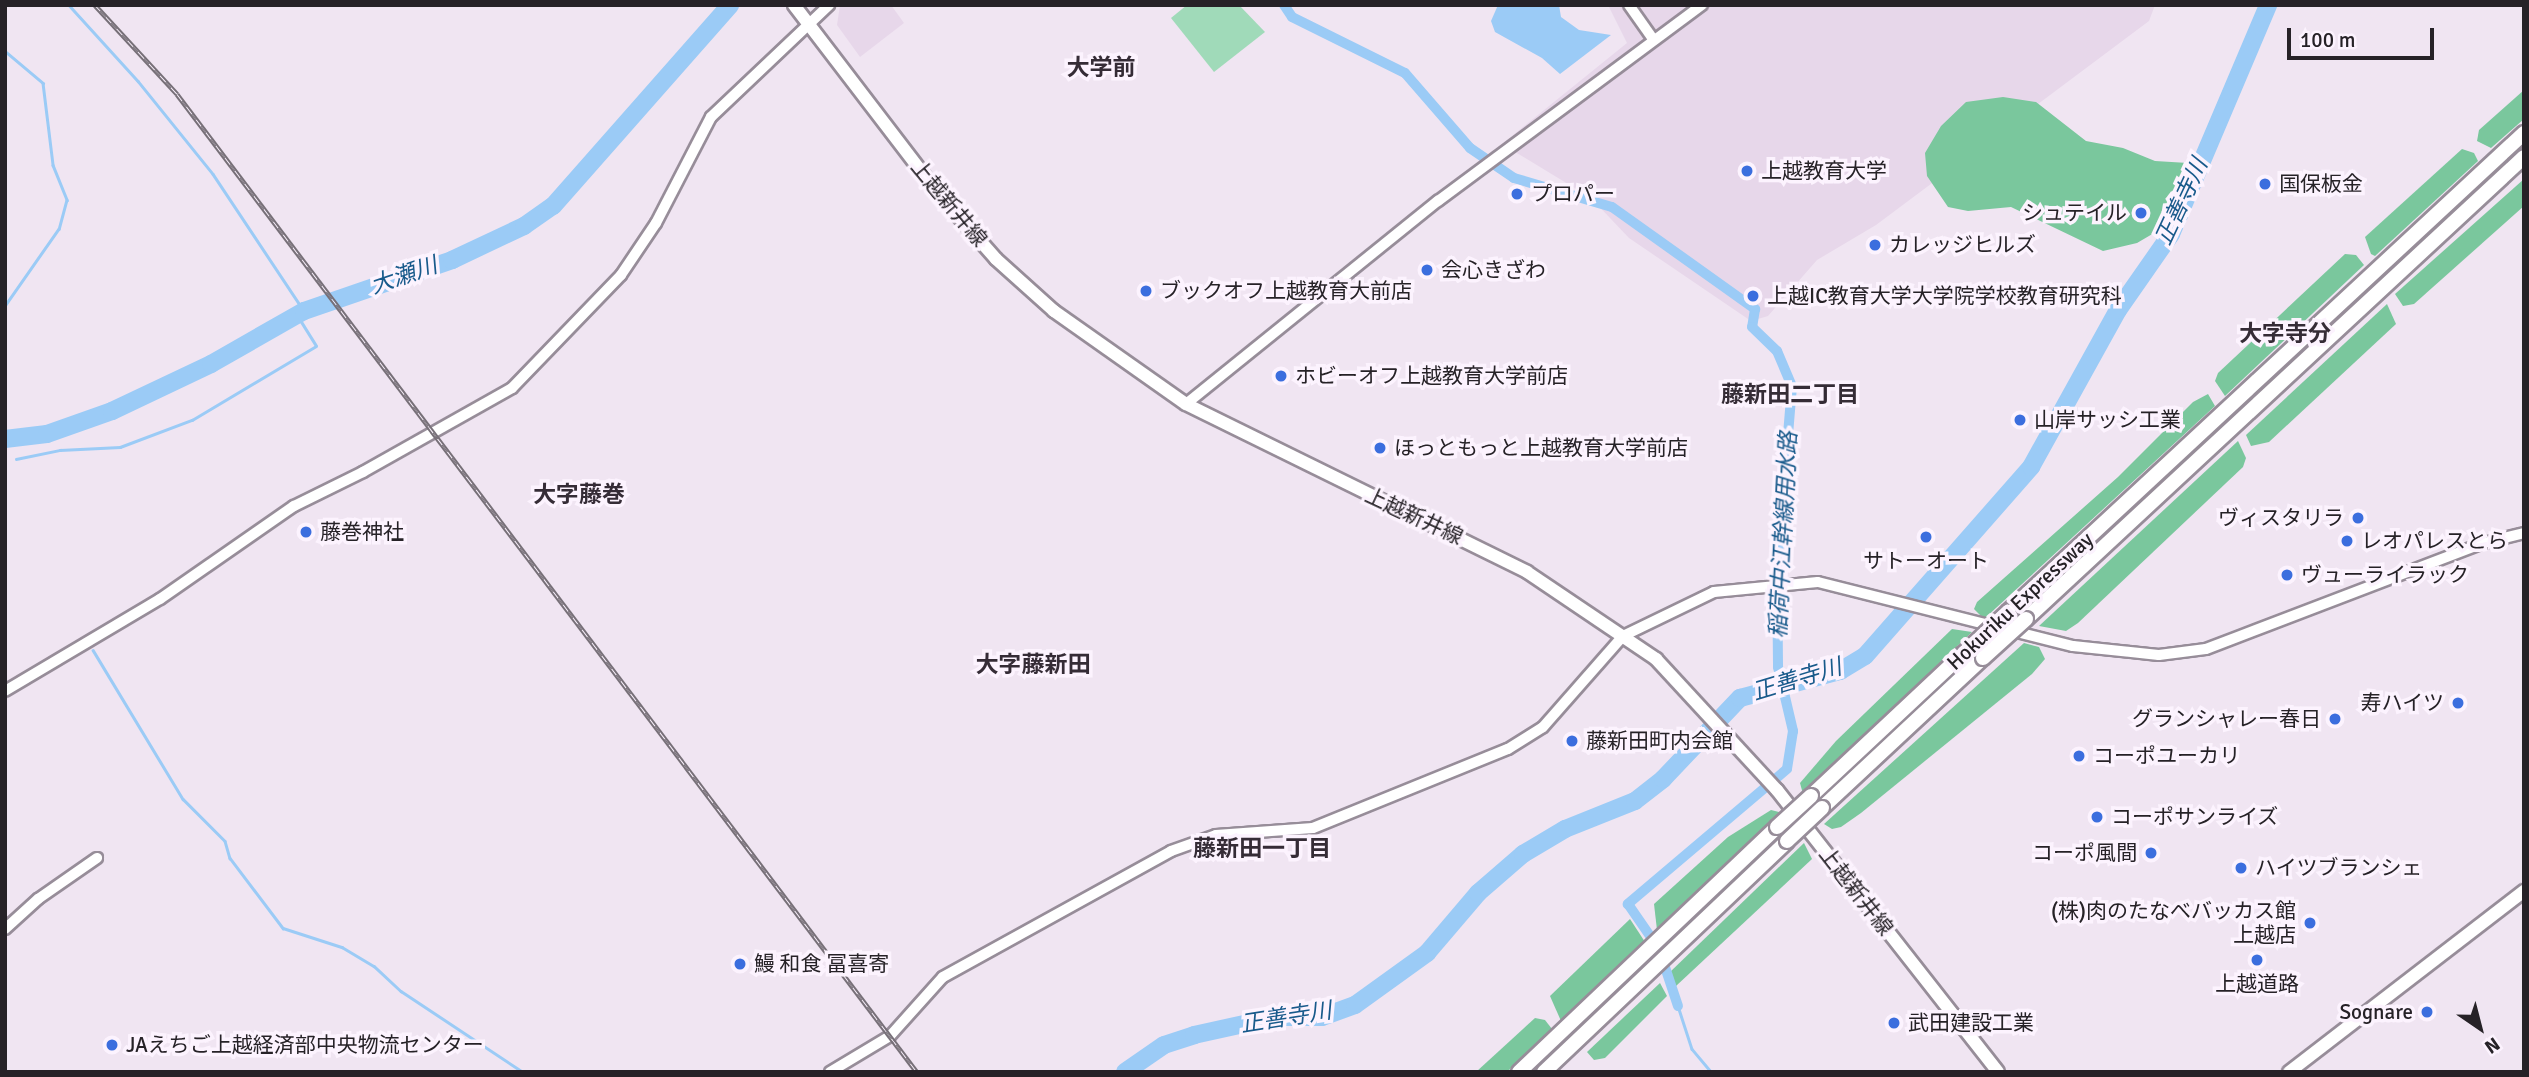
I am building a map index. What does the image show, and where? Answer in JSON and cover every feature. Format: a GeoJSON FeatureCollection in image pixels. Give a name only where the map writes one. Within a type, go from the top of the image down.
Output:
{"type":"FeatureCollection","features":[{"type":"Feature","properties":{"kind":"highway","name":"Hokuriku Expressway"},"geometry":{"type":"LineString","coordinates":[[1519,1072],[1777,827],[2524,134]]}},
{"type":"Feature","properties":{"kind":"highway","name":"Hokuriku Expressway"},"geometry":{"type":"LineString","coordinates":[[1544,1072],[1822,808],[2524,157]]}},
{"type":"Feature","properties":{"kind":"main road","name":"上越新井線"},"geometry":{"type":"LineString","coordinates":[[794,5],[937,192],[996,259],[1061,316],[1186,404],[1527,572],[1656,659],[1734,739],[1998,1072]]}},
{"type":"Feature","properties":{"kind":"main road"},"geometry":{"type":"LineString","coordinates":[[2289,1072],[2524,891]]}},
{"type":"Feature","properties":{"kind":"street"},"geometry":{"type":"LineString","coordinates":[[5,691],[160,599],[294,506],[363,472],[512,388],[621,275],[656,223],[711,117],[829,5]]}},
{"type":"Feature","properties":{"kind":"street"},"geometry":{"type":"LineString","coordinates":[[1629,5],[1653,40]]}},
{"type":"Feature","properties":{"kind":"street"},"geometry":{"type":"LineString","coordinates":[[1186,404],[1438,201],[1702,5]]}},
{"type":"Feature","properties":{"kind":"street"},"geometry":{"type":"LineString","coordinates":[[830,1072],[890,1036],[943,977],[1171,851],[1216,835],[1313,828],[1508,750],[1542,727],[1623,636],[1714,593],[1818,582],[2073,646],[2122,653],[2180,653],[2218,645],[2484,543],[2524,533]]}},
{"type":"Feature","properties":{"kind":"street"},"geometry":{"type":"LineString","coordinates":[[5,929],[97,858]]}},
{"type":"Feature","properties":{"kind":"shaded area"},"geometry":{"type":"Polygon","coordinates":[[[840,5],[891,5],[904,23],[860,57],[837,25],[840,5]]]}},
{"type":"Feature","properties":{"kind":"shaded area","name":"上越教育大学"},"geometry":{"type":"Polygon","coordinates":[[[1608,5],[2155,5],[2149,21],[1876,225],[1817,260],[1768,316],[1751,321],[1629,238],[1591,198],[1502,144],[1627,43],[1608,5]]]}},
{"type":"Feature","properties":{"kind":"green space"},"geometry":{"type":"Polygon","coordinates":[[[1187,5],[1239,5],[1265,32],[1214,72],[1171,18],[1187,5]]]}},
{"type":"Feature","properties":{"kind":"green space"},"geometry":{"type":"Polygon","coordinates":[[[2524,90],[2524,119],[2491,148],[2477,141],[2479,130],[2524,90]]]}},
{"type":"Feature","properties":{"kind":"green space"},"geometry":{"type":"Polygon","coordinates":[[[2003,97],[2036,102],[2086,141],[2123,148],[2155,161],[2188,163],[2201,181],[2166,226],[2137,243],[2103,251],[2011,207],[1968,211],[1948,207],[1927,176],[1925,153],[1941,126],[1966,102],[2003,97]]]}},
{"type":"Feature","properties":{"kind":"green space"},"geometry":{"type":"Polygon","coordinates":[[[2462,149],[2474,153],[2478,161],[2375,256],[2371,254],[2365,237],[2462,149]]]}},
{"type":"Feature","properties":{"kind":"green space"},"geometry":{"type":"Polygon","coordinates":[[[2524,179],[2524,206],[2414,304],[2403,306],[2395,294],[2524,179]]]}},
{"type":"Feature","properties":{"kind":"green space"},"geometry":{"type":"Polygon","coordinates":[[[2345,254],[2356,255],[2364,265],[2225,396],[2215,381],[2218,373],[2345,254]]]}},
{"type":"Feature","properties":{"kind":"green space"},"geometry":{"type":"Polygon","coordinates":[[[2387,304],[2396,324],[2269,442],[2251,446],[2246,435],[2387,304]]]}},
{"type":"Feature","properties":{"kind":"green space"},"geometry":{"type":"Polygon","coordinates":[[[2208,394],[2215,406],[1984,619],[1974,609],[1977,602],[2118,477],[2193,402],[2208,394]]]}},
{"type":"Feature","properties":{"kind":"green space"},"geometry":{"type":"Polygon","coordinates":[[[2238,441],[2246,458],[2243,467],[2078,623],[2066,631],[2039,626],[2238,441]]]}},
{"type":"Feature","properties":{"kind":"green space"},"geometry":{"type":"Polygon","coordinates":[[[1952,629],[1972,632],[1803,794],[1800,783],[1836,741],[1952,629]]]}},
{"type":"Feature","properties":{"kind":"green space"},"geometry":{"type":"Polygon","coordinates":[[[2024,643],[2039,647],[2045,659],[2032,674],[1861,813],[1841,827],[1832,829],[1824,824],[2024,643]]]}},
{"type":"Feature","properties":{"kind":"green space"},"geometry":{"type":"Polygon","coordinates":[[[1771,810],[1783,813],[1657,930],[1654,904],[1728,837],[1771,810]]]}},
{"type":"Feature","properties":{"kind":"green space"},"geometry":{"type":"Polygon","coordinates":[[[1804,843],[1812,859],[1676,986],[1669,973],[1804,843]]]}},
{"type":"Feature","properties":{"kind":"green space"},"geometry":{"type":"Polygon","coordinates":[[[1630,919],[1645,942],[1561,1021],[1550,996],[1630,919]]]}},
{"type":"Feature","properties":{"kind":"green space"},"geometry":{"type":"Polygon","coordinates":[[[1660,983],[1667,996],[1605,1058],[1594,1060],[1587,1052],[1660,983]]]}},
{"type":"Feature","properties":{"kind":"green space"},"geometry":{"type":"Polygon","coordinates":[[[1535,1018],[1545,1020],[1552,1029],[1507,1072],[1476,1072],[1535,1018]]]}},
{"type":"Feature","properties":{"kind":"water"},"geometry":{"type":"Polygon","coordinates":[[[1498,5],[1559,5],[1561,17],[1579,30],[1611,35],[1560,74],[1542,58],[1495,32],[1491,21],[1498,5]]]}},
{"type":"Feature","properties":{"kind":"waterway"},"geometry":{"type":"LineString","coordinates":[[69,5],[138,81],[213,174],[304,311]]}},
{"type":"Feature","properties":{"kind":"waterway","name":"大瀬川"},"geometry":{"type":"LineString","coordinates":[[5,439],[47,434],[112,411],[211,364],[304,311],[452,260],[524,226],[553,206],[730,5]]}},
{"type":"Feature","properties":{"kind":"waterway","name":"稲荷中江幹線用水路"},"geometry":{"type":"LineString","coordinates":[[1284,5],[1292,17],[1405,73],[1470,148],[1514,178],[1612,207],[1755,309],[1752,327],[1777,351],[1792,386],[1777,568],[1778,667],[1793,731],[1787,769],[1628,904],[1659,949],[1678,1006]]}},
{"type":"Feature","properties":{"kind":"waterway","name":"正善寺川"},"geometry":{"type":"LineString","coordinates":[[1125,1072],[1164,1045],[1194,1035],[1276,1017],[1322,1017],[1355,1005],[1427,953],[1478,893],[1523,854],[1565,829],[1635,801],[1663,779],[1740,698],[1840,671],[1865,656],[2031,467],[2118,310],[2171,234],[2268,5]]}},
{"type":"Feature","properties":{"kind":"waterway"},"geometry":{"type":"LineString","coordinates":[[5,51],[43,83],[53,165],[67,200],[59,229],[5,306]]}},
{"type":"Feature","properties":{"kind":"waterway"},"geometry":{"type":"LineString","coordinates":[[16,459],[60,450],[120,447],[192,420],[316,346],[297,315]]}},
{"type":"Feature","properties":{"kind":"waterway"},"geometry":{"type":"LineString","coordinates":[[93,650],[183,799],[225,841],[230,858],[283,928],[342,947],[374,966],[401,991],[523,1072]]}},
{"type":"Feature","properties":{"kind":"waterway"},"geometry":{"type":"LineString","coordinates":[[1678,1006],[1692,1049],[1711,1072]]}},
{"type":"Feature","properties":{"kind":"railway"},"geometry":{"type":"LineString","coordinates":[[95,5],[177,94],[917,1072]]}},
{"type":"Feature","properties":{"kind":"place","name":"上越教育大学"},"geometry":{"type":"Point","coordinates":[1747,171]}},
{"type":"Feature","properties":{"kind":"place","name":"国保板金"},"geometry":{"type":"Point","coordinates":[2265,184]}},
{"type":"Feature","properties":{"kind":"place","name":"プロパー"},"geometry":{"type":"Point","coordinates":[1517,194]}},
{"type":"Feature","properties":{"kind":"place","name":"シュテイル"},"geometry":{"type":"Point","coordinates":[2141,213]}},
{"type":"Feature","properties":{"kind":"place","name":"カレッジヒルズ"},"geometry":{"type":"Point","coordinates":[1875,245]}},
{"type":"Feature","properties":{"kind":"place","name":"会心きざわ"},"geometry":{"type":"Point","coordinates":[1427,270]}},
{"type":"Feature","properties":{"kind":"place","name":"ブックオフ上越教育大前店"},"geometry":{"type":"Point","coordinates":[1146,291]}},
{"type":"Feature","properties":{"kind":"place","name":"上越IC教育大学大学院学校教育研究科"},"geometry":{"type":"Point","coordinates":[1753,296]}},
{"type":"Feature","properties":{"kind":"place","name":"ホビーオフ上越教育大学前店"},"geometry":{"type":"Point","coordinates":[1281,376]}},
{"type":"Feature","properties":{"kind":"place","name":"山岸サッシ工業"},"geometry":{"type":"Point","coordinates":[2020,420]}},
{"type":"Feature","properties":{"kind":"place","name":"ほっともっと上越教育大学前店"},"geometry":{"type":"Point","coordinates":[1380,448]}},
{"type":"Feature","properties":{"kind":"place","name":"ヴィスタリラ"},"geometry":{"type":"Point","coordinates":[2358,518]}},
{"type":"Feature","properties":{"kind":"place","name":"藤巻神社"},"geometry":{"type":"Point","coordinates":[306,532]}},
{"type":"Feature","properties":{"kind":"place","name":"サトーオート"},"geometry":{"type":"Point","coordinates":[1926,537]}},
{"type":"Feature","properties":{"kind":"place","name":"レオパレスとら"},"geometry":{"type":"Point","coordinates":[2347,541]}},
{"type":"Feature","properties":{"kind":"place","name":"ヴューライラック"},"geometry":{"type":"Point","coordinates":[2287,575]}},
{"type":"Feature","properties":{"kind":"place","name":"寿ハイツ"},"geometry":{"type":"Point","coordinates":[2458,703]}},
{"type":"Feature","properties":{"kind":"place","name":"グランシャレー春日"},"geometry":{"type":"Point","coordinates":[2335,719]}},
{"type":"Feature","properties":{"kind":"place","name":"藤新田町内会館"},"geometry":{"type":"Point","coordinates":[1572,741]}},
{"type":"Feature","properties":{"kind":"place","name":"コーポユーカリ"},"geometry":{"type":"Point","coordinates":[2079,756]}},
{"type":"Feature","properties":{"kind":"place","name":"コーポサンライズ"},"geometry":{"type":"Point","coordinates":[2097,817]}},
{"type":"Feature","properties":{"kind":"place","name":"コーポ風間"},"geometry":{"type":"Point","coordinates":[2151,853]}},
{"type":"Feature","properties":{"kind":"place","name":"ハイツブランシェ"},"geometry":{"type":"Point","coordinates":[2241,868]}},
{"type":"Feature","properties":{"kind":"place","name":"(株)肉のたなべバッカス館 上越店"},"geometry":{"type":"Point","coordinates":[2310,923]}},
{"type":"Feature","properties":{"kind":"place","name":"上越道路"},"geometry":{"type":"Point","coordinates":[2257,960]}},
{"type":"Feature","properties":{"kind":"place","name":"鰻 和食 冨喜寄"},"geometry":{"type":"Point","coordinates":[740,964]}},
{"type":"Feature","properties":{"kind":"place","name":"Sognare"},"geometry":{"type":"Point","coordinates":[2427,1012]}},
{"type":"Feature","properties":{"kind":"place","name":"武田建設工業"},"geometry":{"type":"Point","coordinates":[1894,1023]}},
{"type":"Feature","properties":{"kind":"place","name":"JAえちご上越経済部中央物流センター"},"geometry":{"type":"Point","coordinates":[112,1045]}},
{"type":"Feature","properties":{"kind":"district","name":"大学前"},"geometry":{"type":"Point","coordinates":[1101,68]}},
{"type":"Feature","properties":{"kind":"district","name":"大字寺分"},"geometry":{"type":"Point","coordinates":[2285,334]}},
{"type":"Feature","properties":{"kind":"district","name":"藤新田二丁目"},"geometry":{"type":"Point","coordinates":[1790,395]}},
{"type":"Feature","properties":{"kind":"district","name":"大字藤巻"},"geometry":{"type":"Point","coordinates":[579,495]}},
{"type":"Feature","properties":{"kind":"district","name":"大字藤新田"},"geometry":{"type":"Point","coordinates":[1033,665]}},
{"type":"Feature","properties":{"kind":"district","name":"藤新田一丁目"},"geometry":{"type":"Point","coordinates":[1262,849]}}]}
